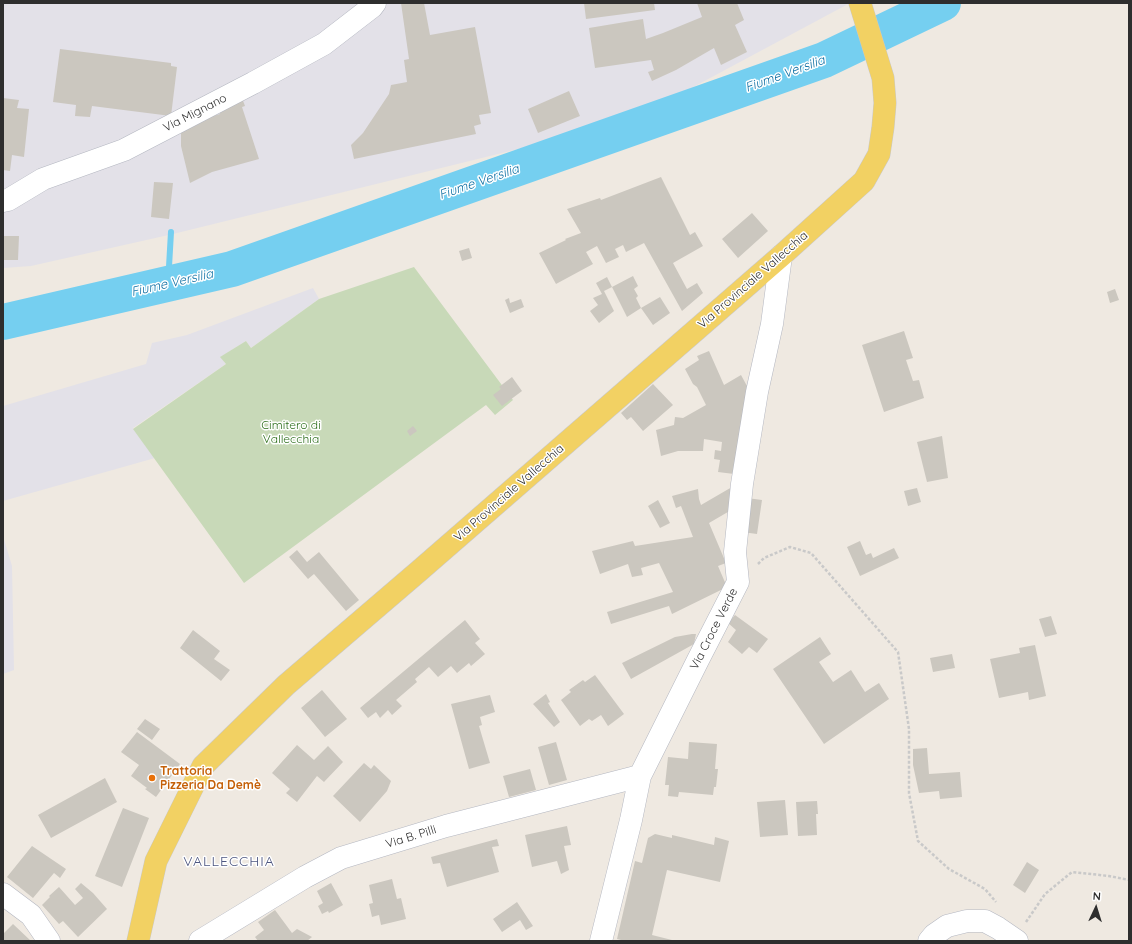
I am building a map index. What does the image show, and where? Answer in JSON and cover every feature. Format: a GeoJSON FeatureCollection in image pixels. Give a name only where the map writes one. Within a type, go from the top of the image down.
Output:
{"type":"FeatureCollection","features":[{"type":"Feature","properties":{"kind":"main road","name":"Via Provinciale Vallecchia"},"geometry":{"type":"LineString","coordinates":[[138,941],[156,861],[203,766],[286,685],[781,256],[864,181],[879,154],[885,103],[883,78],[860,3]]}},
{"type":"Feature","properties":{"kind":"street","name":"Via Mignano"},"geometry":{"type":"LineString","coordinates":[[3,201],[8,200],[42,179],[124,150],[253,83],[324,44],[372,7],[375,3]]}},
{"type":"Feature","properties":{"kind":"street","name":"Via Croce Verde"},"geometry":{"type":"LineString","coordinates":[[601,941],[631,820],[640,776],[738,582],[735,552],[742,484],[757,392],[772,324],[781,256]]}},
{"type":"Feature","properties":{"kind":"street","name":"Via B. Pilli"},"geometry":{"type":"LineString","coordinates":[[200,941],[305,877],[342,858],[446,826],[640,776]]}},
{"type":"Feature","properties":{"kind":"street"},"geometry":{"type":"LineString","coordinates":[[3,894],[31,915],[49,941]]}},
{"type":"Feature","properties":{"kind":"street"},"geometry":{"type":"LineString","coordinates":[[929,941],[934,935],[947,926],[966,921],[985,921],[1016,940]]}},
{"type":"Feature","properties":{"kind":"path"},"geometry":{"type":"LineString","coordinates":[[738,582],[764,558],[790,547],[811,553],[898,652],[909,729],[909,794],[918,841],[949,869],[986,889],[999,905]]}},
{"type":"Feature","properties":{"kind":"path"},"geometry":{"type":"LineString","coordinates":[[1016,940],[1045,894],[1072,872],[1129,880]]}},
{"type":"Feature","properties":{"kind":"shaded area"},"geometry":{"type":"Polygon","coordinates":[[[3,3],[850,3],[628,122],[173,234],[31,266],[3,268],[3,3]]]}},
{"type":"Feature","properties":{"kind":"shaded area"},"geometry":{"type":"Polygon","coordinates":[[[313,288],[319,299],[251,348],[246,341],[221,357],[226,364],[133,428],[155,458],[3,501],[3,406],[146,364],[152,343],[187,335],[313,288]]]}},
{"type":"Feature","properties":{"kind":"shaded area"},"geometry":{"type":"Polygon","coordinates":[[[3,536],[12,566],[14,670],[3,674],[3,536]]]}},
{"type":"Feature","properties":{"kind":"green space","name":"Cimitero di Vallecchia"},"geometry":{"type":"Polygon","coordinates":[[[414,267],[513,400],[495,415],[486,405],[244,583],[133,429],[226,364],[220,357],[246,341],[251,348],[319,299],[414,267]]]}},
{"type":"Feature","properties":{"kind":"building"},"geometry":{"type":"Polygon","coordinates":[[[401,3],[424,3],[430,35],[475,27],[491,113],[479,115],[481,124],[474,126],[476,134],[354,159],[351,145],[363,133],[389,94],[391,85],[407,82],[404,60],[409,59],[401,3]]]}},
{"type":"Feature","properties":{"kind":"building"},"geometry":{"type":"Polygon","coordinates":[[[584,3],[654,3],[655,10],[586,19],[584,3]]]}},
{"type":"Feature","properties":{"kind":"building"},"geometry":{"type":"Polygon","coordinates":[[[697,3],[737,3],[744,20],[735,25],[747,52],[721,65],[714,48],[676,70],[652,81],[648,72],[654,70],[651,60],[595,68],[589,28],[643,19],[646,39],[702,17],[697,3]]]}},
{"type":"Feature","properties":{"kind":"building"},"geometry":{"type":"Polygon","coordinates":[[[60,49],[171,63],[171,66],[177,67],[171,116],[92,106],[90,117],[75,116],[76,105],[53,102],[60,49]]]}},
{"type":"Feature","properties":{"kind":"building"},"geometry":{"type":"Polygon","coordinates":[[[569,91],[580,116],[538,133],[528,109],[569,91]]]}},
{"type":"Feature","properties":{"kind":"building"},"geometry":{"type":"Polygon","coordinates":[[[3,98],[19,100],[17,108],[29,109],[24,157],[12,155],[10,171],[3,170],[3,98]]]}},
{"type":"Feature","properties":{"kind":"building"},"geometry":{"type":"Polygon","coordinates":[[[242,98],[245,106],[242,107],[259,159],[212,172],[190,183],[181,146],[181,127],[220,114],[217,106],[242,98]]]}},
{"type":"Feature","properties":{"kind":"building"},"geometry":{"type":"Polygon","coordinates":[[[661,177],[690,235],[695,232],[703,246],[673,263],[687,289],[697,283],[703,293],[682,311],[644,243],[626,252],[623,245],[615,249],[619,257],[606,263],[597,246],[586,252],[593,264],[556,284],[539,253],[566,240],[565,239],[581,233],[567,209],[600,198],[601,200],[661,177]]]}},
{"type":"Feature","properties":{"kind":"building"},"geometry":{"type":"Polygon","coordinates":[[[154,182],[173,183],[169,219],[151,217],[154,182]]]}},
{"type":"Feature","properties":{"kind":"building"},"geometry":{"type":"Polygon","coordinates":[[[752,213],[768,231],[738,258],[722,239],[752,213]]]}},
{"type":"Feature","properties":{"kind":"building"},"geometry":{"type":"Polygon","coordinates":[[[3,236],[19,236],[18,260],[3,260],[3,236]]]}},
{"type":"Feature","properties":{"kind":"building"},"geometry":{"type":"Polygon","coordinates":[[[469,248],[472,258],[462,261],[459,251],[469,248]]]}},
{"type":"Feature","properties":{"kind":"building"},"geometry":{"type":"Polygon","coordinates":[[[633,276],[638,286],[634,289],[638,296],[636,298],[641,308],[627,317],[612,287],[633,276]]]}},
{"type":"Feature","properties":{"kind":"building"},"geometry":{"type":"Polygon","coordinates":[[[607,277],[612,287],[604,291],[614,311],[599,323],[590,311],[598,305],[593,298],[602,294],[596,283],[607,277]]]}},
{"type":"Feature","properties":{"kind":"building"},"geometry":{"type":"Polygon","coordinates":[[[1115,289],[1119,300],[1110,303],[1107,292],[1115,289]]]}},
{"type":"Feature","properties":{"kind":"building"},"geometry":{"type":"Polygon","coordinates":[[[660,297],[670,313],[653,325],[641,308],[660,297]]]}},
{"type":"Feature","properties":{"kind":"building"},"geometry":{"type":"Polygon","coordinates":[[[509,298],[510,303],[521,299],[524,307],[510,313],[505,300],[509,298]]]}},
{"type":"Feature","properties":{"kind":"building"},"geometry":{"type":"Polygon","coordinates":[[[904,331],[913,358],[906,360],[913,381],[919,380],[924,398],[884,412],[862,345],[904,331]]]}},
{"type":"Feature","properties":{"kind":"building"},"geometry":{"type":"Polygon","coordinates":[[[709,351],[724,385],[741,375],[747,386],[734,474],[718,472],[720,460],[714,459],[715,450],[721,451],[722,442],[704,439],[703,451],[678,451],[661,456],[656,430],[674,425],[675,417],[683,418],[706,405],[697,387],[693,384],[685,369],[699,360],[697,356],[709,351]]]}},
{"type":"Feature","properties":{"kind":"building"},"geometry":{"type":"Polygon","coordinates":[[[512,377],[522,391],[502,406],[493,395],[501,389],[499,387],[512,377]]]}},
{"type":"Feature","properties":{"kind":"building"},"geometry":{"type":"Polygon","coordinates":[[[653,384],[673,405],[643,431],[631,417],[627,420],[621,413],[653,384]]]}},
{"type":"Feature","properties":{"kind":"building"},"geometry":{"type":"Polygon","coordinates":[[[413,426],[417,431],[410,436],[407,431],[413,426]]]}},
{"type":"Feature","properties":{"kind":"building"},"geometry":{"type":"Polygon","coordinates":[[[942,436],[948,478],[927,482],[917,442],[942,436]]]}},
{"type":"Feature","properties":{"kind":"building"},"geometry":{"type":"Polygon","coordinates":[[[732,487],[733,509],[709,523],[726,563],[718,566],[727,587],[672,614],[669,606],[611,624],[607,612],[673,592],[659,563],[641,568],[643,575],[632,577],[628,564],[600,574],[592,551],[633,541],[635,546],[693,537],[681,506],[676,508],[672,496],[698,489],[701,505],[732,487]]]}},
{"type":"Feature","properties":{"kind":"building"},"geometry":{"type":"Polygon","coordinates":[[[917,488],[921,502],[908,506],[904,491],[917,488]]]}},
{"type":"Feature","properties":{"kind":"building"},"geometry":{"type":"Polygon","coordinates":[[[747,498],[762,500],[757,534],[742,532],[747,498]]]}},
{"type":"Feature","properties":{"kind":"building"},"geometry":{"type":"Polygon","coordinates":[[[658,500],[670,523],[660,528],[648,506],[658,500]]]}},
{"type":"Feature","properties":{"kind":"building"},"geometry":{"type":"Polygon","coordinates":[[[860,541],[866,555],[871,553],[873,558],[894,548],[899,558],[860,576],[847,547],[860,541]]]}},
{"type":"Feature","properties":{"kind":"building"},"geometry":{"type":"Polygon","coordinates":[[[297,550],[307,562],[319,552],[359,600],[346,611],[314,574],[308,579],[289,557],[297,550]]]}},
{"type":"Feature","properties":{"kind":"building"},"geometry":{"type":"Polygon","coordinates":[[[735,615],[768,639],[757,653],[749,647],[742,654],[728,642],[736,630],[728,623],[735,615]]]}},
{"type":"Feature","properties":{"kind":"building"},"geometry":{"type":"Polygon","coordinates":[[[1051,616],[1057,634],[1045,637],[1039,619],[1051,616]]]}},
{"type":"Feature","properties":{"kind":"building"},"geometry":{"type":"Polygon","coordinates":[[[465,620],[480,639],[475,643],[485,654],[471,666],[469,663],[457,673],[451,666],[438,677],[429,667],[415,679],[417,682],[396,700],[402,706],[392,715],[388,710],[380,718],[376,712],[368,718],[360,708],[465,620]]]}},
{"type":"Feature","properties":{"kind":"building"},"geometry":{"type":"Polygon","coordinates":[[[193,630],[220,651],[214,659],[230,670],[221,681],[180,648],[193,630]]]}},
{"type":"Feature","properties":{"kind":"building"},"geometry":{"type":"Polygon","coordinates":[[[696,634],[694,644],[631,679],[622,663],[675,637],[696,634]]]}},
{"type":"Feature","properties":{"kind":"building"},"geometry":{"type":"Polygon","coordinates":[[[820,637],[831,654],[819,662],[833,682],[851,670],[865,692],[879,683],[889,699],[824,744],[773,669],[820,637]]]}},
{"type":"Feature","properties":{"kind":"building"},"geometry":{"type":"Polygon","coordinates":[[[1035,645],[1046,696],[1029,700],[1028,692],[999,698],[990,659],[1020,653],[1019,648],[1035,645]]]}},
{"type":"Feature","properties":{"kind":"building"},"geometry":{"type":"Polygon","coordinates":[[[952,654],[955,668],[933,672],[930,658],[952,654]]]}},
{"type":"Feature","properties":{"kind":"building"},"geometry":{"type":"Polygon","coordinates":[[[595,675],[624,714],[608,726],[601,715],[592,721],[589,719],[580,726],[561,700],[571,692],[569,690],[583,680],[585,682],[595,675]]]}},
{"type":"Feature","properties":{"kind":"building"},"geometry":{"type":"Polygon","coordinates":[[[322,690],[347,719],[325,737],[301,708],[322,690]]]}},
{"type":"Feature","properties":{"kind":"building"},"geometry":{"type":"Polygon","coordinates":[[[546,694],[550,702],[548,703],[560,722],[554,727],[533,704],[546,694]]]}},
{"type":"Feature","properties":{"kind":"building"},"geometry":{"type":"Polygon","coordinates":[[[490,695],[495,712],[480,717],[482,725],[479,726],[490,763],[469,769],[451,704],[490,695]]]}},
{"type":"Feature","properties":{"kind":"building"},"geometry":{"type":"Polygon","coordinates":[[[145,719],[160,729],[152,740],[137,729],[145,719]]]}},
{"type":"Feature","properties":{"kind":"building"},"geometry":{"type":"Polygon","coordinates":[[[137,732],[180,764],[156,797],[131,776],[139,765],[121,752],[137,732]]]}},
{"type":"Feature","properties":{"kind":"building"},"geometry":{"type":"Polygon","coordinates":[[[556,742],[567,780],[549,785],[538,747],[556,742]]]}},
{"type":"Feature","properties":{"kind":"building"},"geometry":{"type":"Polygon","coordinates":[[[689,742],[717,744],[715,769],[718,769],[716,787],[714,787],[713,795],[679,792],[678,797],[668,796],[669,785],[665,785],[668,757],[688,759],[689,742]]]}},
{"type":"Feature","properties":{"kind":"building"},"geometry":{"type":"Polygon","coordinates":[[[297,745],[314,760],[328,746],[343,762],[324,782],[317,776],[297,802],[286,793],[290,789],[272,773],[297,745]]]}},
{"type":"Feature","properties":{"kind":"building"},"geometry":{"type":"Polygon","coordinates":[[[927,748],[929,774],[960,772],[962,797],[940,799],[939,791],[919,793],[913,765],[913,749],[927,748]]]}},
{"type":"Feature","properties":{"kind":"building"},"geometry":{"type":"Polygon","coordinates":[[[364,763],[371,769],[374,765],[391,781],[387,791],[360,822],[333,796],[364,763]]]}},
{"type":"Feature","properties":{"kind":"building"},"geometry":{"type":"Polygon","coordinates":[[[530,769],[536,790],[509,797],[503,776],[530,769]]]}},
{"type":"Feature","properties":{"kind":"building"},"geometry":{"type":"Polygon","coordinates":[[[105,778],[117,802],[51,838],[38,815],[105,778]]]}},
{"type":"Feature","properties":{"kind":"building"},"geometry":{"type":"Polygon","coordinates":[[[785,800],[788,835],[760,837],[757,802],[785,800]]]}},
{"type":"Feature","properties":{"kind":"building"},"geometry":{"type":"Polygon","coordinates":[[[817,801],[817,835],[798,836],[796,802],[817,801]]]}},
{"type":"Feature","properties":{"kind":"building"},"geometry":{"type":"Polygon","coordinates":[[[123,808],[149,818],[122,887],[95,876],[123,808]]]}},
{"type":"Feature","properties":{"kind":"building"},"geometry":{"type":"Polygon","coordinates":[[[567,826],[571,845],[564,846],[569,870],[561,874],[557,861],[532,867],[525,835],[567,826]]]}},
{"type":"Feature","properties":{"kind":"building"},"geometry":{"type":"Polygon","coordinates":[[[655,834],[672,838],[672,835],[714,845],[715,837],[729,841],[720,882],[667,870],[652,935],[676,941],[625,941],[617,939],[635,861],[642,863],[648,838],[655,834]]]}},
{"type":"Feature","properties":{"kind":"building"},"geometry":{"type":"Polygon","coordinates":[[[497,839],[499,846],[492,847],[499,872],[447,887],[440,863],[433,864],[431,857],[497,839]]]}},
{"type":"Feature","properties":{"kind":"building"},"geometry":{"type":"Polygon","coordinates":[[[32,846],[66,869],[60,878],[54,873],[33,898],[7,877],[32,846]]]}},
{"type":"Feature","properties":{"kind":"building"},"geometry":{"type":"Polygon","coordinates":[[[1027,862],[1039,870],[1025,893],[1013,885],[1027,862]]]}},
{"type":"Feature","properties":{"kind":"building"},"geometry":{"type":"Polygon","coordinates":[[[392,879],[397,899],[401,898],[406,919],[381,925],[379,915],[372,917],[369,904],[373,903],[369,885],[392,879]]]}},
{"type":"Feature","properties":{"kind":"building"},"geometry":{"type":"Polygon","coordinates":[[[81,883],[93,893],[107,909],[78,937],[63,921],[59,924],[42,905],[59,887],[75,905],[83,898],[75,889],[81,883]]]}},
{"type":"Feature","properties":{"kind":"building"},"geometry":{"type":"Polygon","coordinates":[[[331,883],[343,905],[329,913],[328,911],[322,914],[318,906],[323,903],[317,891],[331,883]]]}},
{"type":"Feature","properties":{"kind":"building"},"geometry":{"type":"Polygon","coordinates":[[[517,902],[533,926],[526,930],[520,920],[502,932],[493,919],[517,902]]]}},
{"type":"Feature","properties":{"kind":"building"},"geometry":{"type":"Polygon","coordinates":[[[275,910],[292,933],[297,929],[312,937],[307,941],[258,941],[255,937],[264,930],[258,922],[275,910]]]}},
{"type":"Feature","properties":{"kind":"building"},"geometry":{"type":"Polygon","coordinates":[[[13,924],[31,941],[3,941],[3,934],[13,924]]]}},
{"type":"Feature","properties":{"kind":"waterway","name":"Fiume Versilia"},"geometry":{"type":"LineString","coordinates":[[3,322],[232,269],[824,60],[943,3]]}},
{"type":"Feature","properties":{"kind":"waterway"},"geometry":{"type":"LineString","coordinates":[[168,284],[171,232]]}},
{"type":"Feature","properties":{"kind":"place","name":"Trattoria Pizzeria Da Demè"},"geometry":{"type":"Point","coordinates":[152,778]}},
{"type":"Feature","properties":{"kind":"district","name":"VALLECCHIA"},"geometry":{"type":"Point","coordinates":[229,862]}}]}
